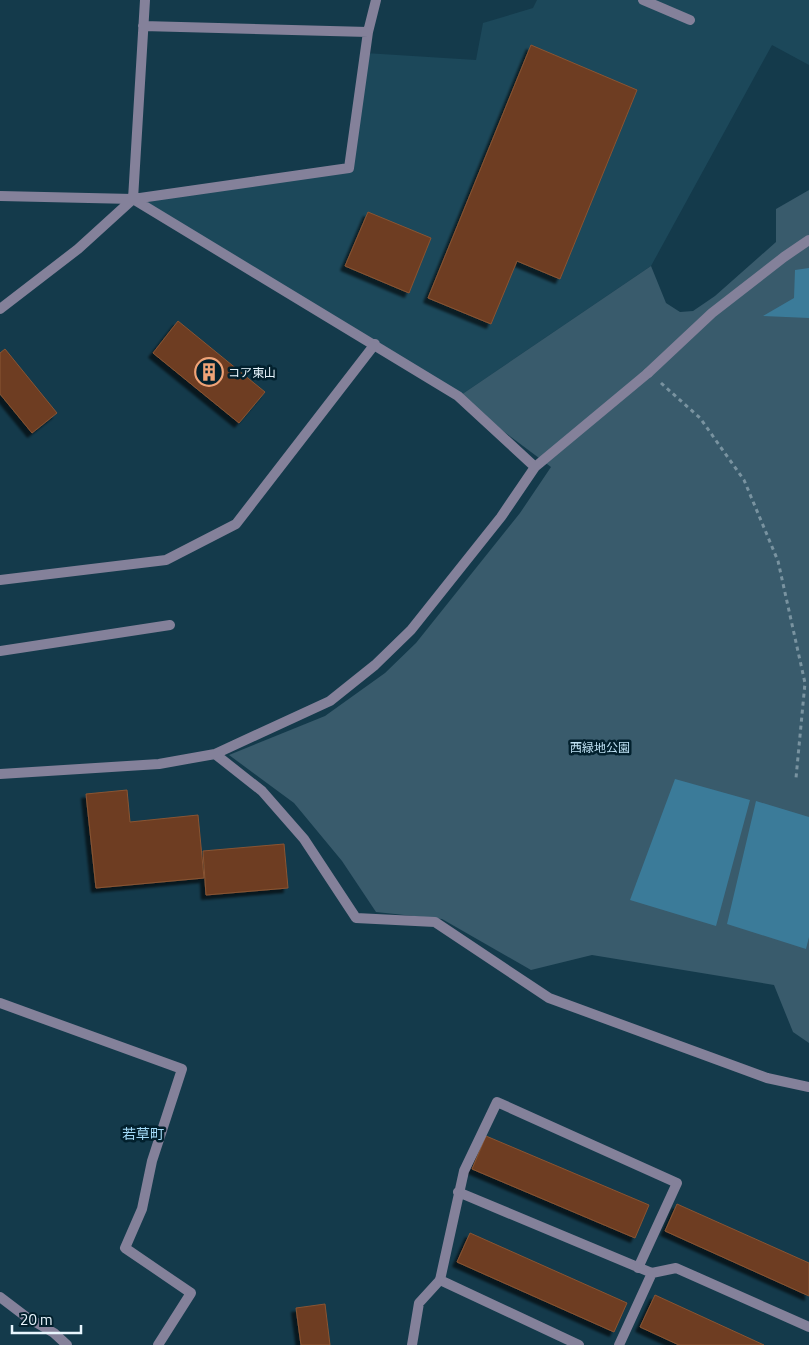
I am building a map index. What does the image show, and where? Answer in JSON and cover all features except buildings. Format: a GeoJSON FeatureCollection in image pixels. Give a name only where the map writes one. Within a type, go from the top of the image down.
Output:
{"type":"FeatureCollection","features":[{"type":"Feature","properties":{"kind":"street"},"geometry":{"type":"LineString","coordinates":[[0,309],[78,249],[133,198],[145,0]]}},
{"type":"Feature","properties":{"kind":"street"},"geometry":{"type":"LineString","coordinates":[[0,196],[133,198],[349,168],[368,32],[376,0]]}},
{"type":"Feature","properties":{"kind":"street"},"geometry":{"type":"LineString","coordinates":[[643,0],[690,20]]}},
{"type":"Feature","properties":{"kind":"street"},"geometry":{"type":"LineString","coordinates":[[143,26],[368,32]]}},
{"type":"Feature","properties":{"kind":"street"},"geometry":{"type":"LineString","coordinates":[[133,198],[458,396],[535,467]]}},
{"type":"Feature","properties":{"kind":"street"},"geometry":{"type":"LineString","coordinates":[[0,774],[158,764],[215,754],[330,701],[375,665],[411,630],[501,516],[535,467],[648,373],[712,313],[809,240]]}},
{"type":"Feature","properties":{"kind":"street"},"geometry":{"type":"LineString","coordinates":[[0,580],[166,560],[236,524],[374,344]]}},
{"type":"Feature","properties":{"kind":"street"},"geometry":{"type":"LineString","coordinates":[[0,651],[170,626]]}},
{"type":"Feature","properties":{"kind":"street"},"geometry":{"type":"LineString","coordinates":[[215,754],[262,791],[304,839],[356,918],[435,922],[548,998],[767,1078],[809,1087]]}},
{"type":"Feature","properties":{"kind":"street"},"geometry":{"type":"LineString","coordinates":[[0,1003],[182,1070],[152,1161],[142,1209],[125,1248],[190,1293],[158,1345]]}},
{"type":"Feature","properties":{"kind":"street"},"geometry":{"type":"LineString","coordinates":[[412,1345],[419,1303],[440,1280],[464,1170],[497,1102],[677,1183],[638,1268]]}},
{"type":"Feature","properties":{"kind":"street"},"geometry":{"type":"LineString","coordinates":[[458,1192],[652,1274],[676,1268],[809,1327]]}},
{"type":"Feature","properties":{"kind":"street"},"geometry":{"type":"LineString","coordinates":[[619,1345],[652,1274]]}},
{"type":"Feature","properties":{"kind":"street"},"geometry":{"type":"LineString","coordinates":[[440,1280],[579,1345]]}},
{"type":"Feature","properties":{"kind":"street"},"geometry":{"type":"LineString","coordinates":[[0,1297],[25,1316],[54,1333],[67,1345]]}},
{"type":"Feature","properties":{"kind":"path"},"geometry":{"type":"LineString","coordinates":[[648,373],[700,418],[744,480],[778,561],[805,683],[796,778]]}},
{"type":"Feature","properties":{"kind":"shaded area"},"geometry":{"type":"Polygon","coordinates":[[[537,0],[809,0],[809,65],[772,45],[651,266],[458,397],[133,199],[349,168],[365,53],[476,60],[483,23],[533,8],[537,0]]]}},
{"type":"Feature","properties":{"kind":"shaded area"},"geometry":{"type":"Polygon","coordinates":[[[809,268],[809,318],[763,316],[794,298],[795,270],[809,268]]]}},
{"type":"Feature","properties":{"kind":"shaded area"},"geometry":{"type":"Polygon","coordinates":[[[675,779],[750,800],[716,926],[630,900],[675,779]]]}},
{"type":"Feature","properties":{"kind":"shaded area"},"geometry":{"type":"Polygon","coordinates":[[[756,801],[809,817],[809,937],[806,949],[727,924],[756,801]]]}},
{"type":"Feature","properties":{"kind":"green space","name":"西緑地公園"},"geometry":{"type":"Polygon","coordinates":[[[809,190],[809,1043],[793,1032],[774,985],[592,955],[531,970],[442,919],[376,912],[342,861],[294,803],[229,755],[325,716],[385,673],[416,643],[520,513],[551,467],[458,397],[651,266],[666,303],[680,312],[693,311],[715,296],[776,242],[776,209],[809,190]]]}},
{"type":"Feature","properties":{"kind":"place","name":"コア東山"},"geometry":{"type":"Point","coordinates":[209,372]}},
{"type":"Feature","properties":{"kind":"district","name":"若草町"},"geometry":{"type":"Point","coordinates":[143,1133]}}]}
